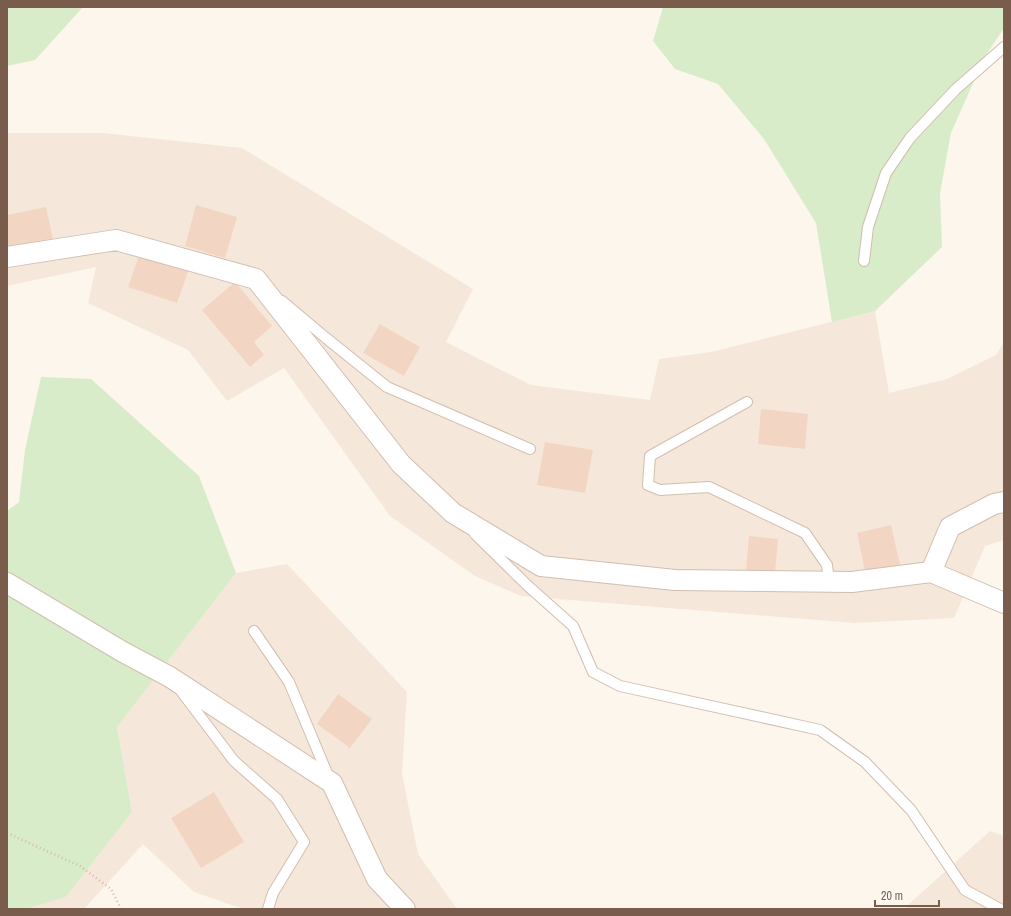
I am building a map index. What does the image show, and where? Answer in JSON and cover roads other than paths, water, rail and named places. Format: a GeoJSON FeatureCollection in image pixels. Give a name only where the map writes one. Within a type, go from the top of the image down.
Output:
{"type":"FeatureCollection","features":[{"type":"Feature","properties":{"kind":"street"},"geometry":{"type":"LineString","coordinates":[[7,257],[116,240],[256,279],[401,464],[453,514],[541,566],[675,580],[852,582],[930,572],[1004,603]]}},
{"type":"Feature","properties":{"kind":"street"},"geometry":{"type":"LineString","coordinates":[[930,572],[950,527],[994,504],[1004,502]]}},
{"type":"Feature","properties":{"kind":"street"},"geometry":{"type":"LineString","coordinates":[[7,583],[123,652],[170,677],[332,783],[377,879],[405,909]]}},
{"type":"Feature","properties":{"kind":"lane"},"geometry":{"type":"LineString","coordinates":[[864,261],[868,227],[886,173],[910,138],[956,89],[1004,48]]}},
{"type":"Feature","properties":{"kind":"lane"},"geometry":{"type":"LineString","coordinates":[[256,279],[387,387],[530,449]]}},
{"type":"Feature","properties":{"kind":"lane"},"geometry":{"type":"LineString","coordinates":[[747,402],[650,456],[648,485],[660,490],[709,487],[805,533],[827,565],[829,582]]}},
{"type":"Feature","properties":{"kind":"lane"},"geometry":{"type":"LineString","coordinates":[[453,514],[528,586],[573,626],[593,672],[620,686],[820,730],[865,762],[911,810],[965,890],[1000,909]]}},
{"type":"Feature","properties":{"kind":"lane"},"geometry":{"type":"LineString","coordinates":[[254,631],[289,682],[332,783]]}},
{"type":"Feature","properties":{"kind":"lane"},"geometry":{"type":"LineString","coordinates":[[170,677],[234,761],[277,799],[304,842],[272,893],[268,909]]}}]}
